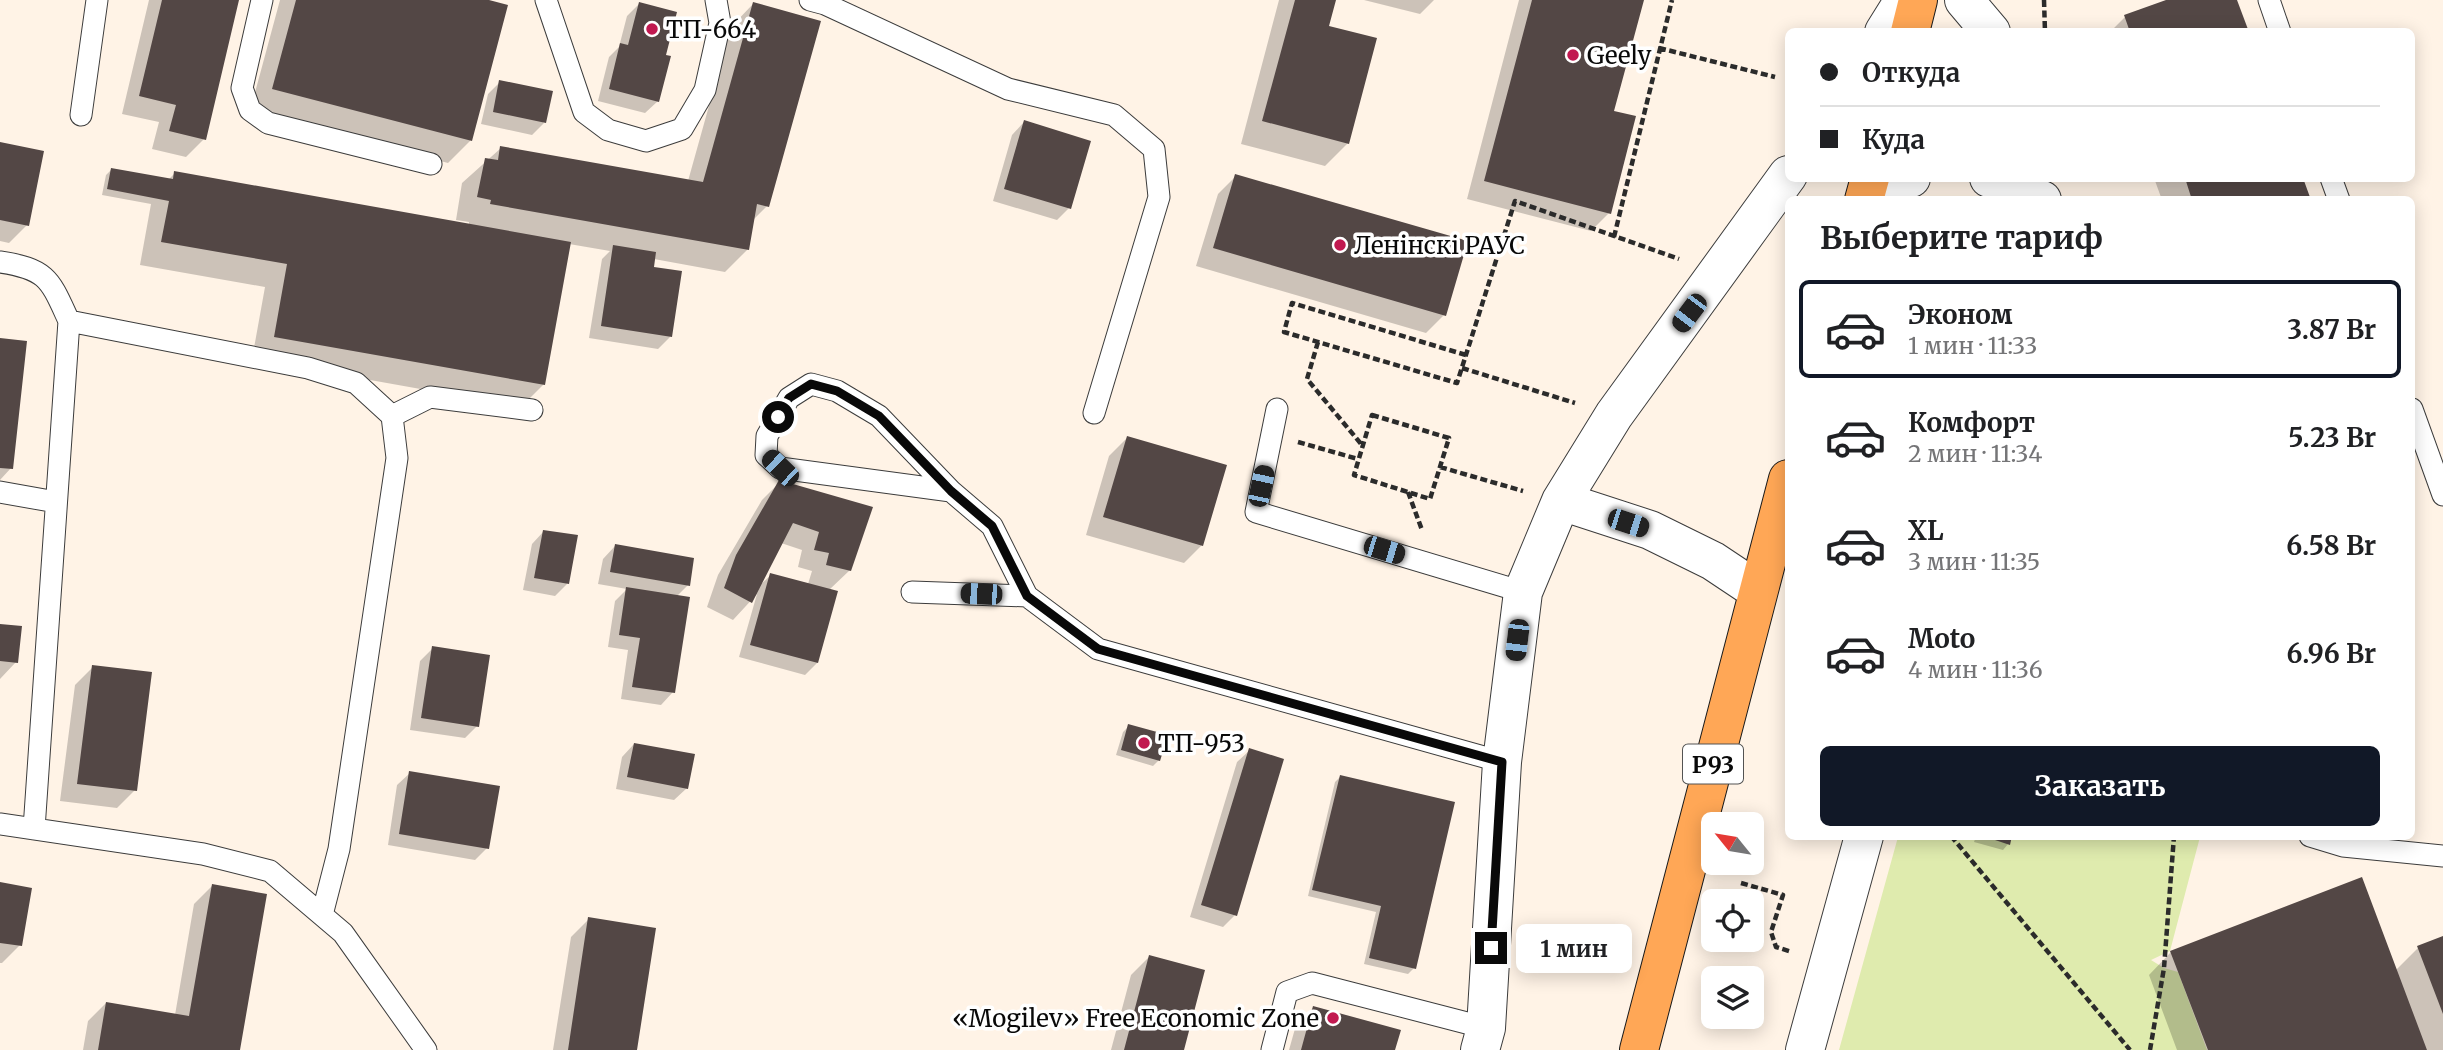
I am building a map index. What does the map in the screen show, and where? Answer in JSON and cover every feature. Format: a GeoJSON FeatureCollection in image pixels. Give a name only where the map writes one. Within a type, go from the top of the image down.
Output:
{"type":"FeatureCollection","features":[{"type":"Feature","properties":{"kind":"main road"},"geometry":{"type":"LineString","coordinates":[[1911,28],[1918,0]]}},
{"type":"Feature","properties":{"kind":"main road","name":"Р93"},"geometry":{"type":"LineString","coordinates":[[1639,1050],[1785,490]]}},
{"type":"Feature","properties":{"kind":"street"},"geometry":{"type":"LineString","coordinates":[[1886,28],[1904,0]]}},
{"type":"Feature","properties":{"kind":"street"},"geometry":{"type":"LineString","coordinates":[[1964,0],[1988,28]]}},
{"type":"Feature","properties":{"kind":"street"},"geometry":{"type":"LineString","coordinates":[[1483,1039],[1502,762],[1523,592],[1561,501],[1614,415],[1785,179]]}},
{"type":"Feature","properties":{"kind":"street"},"geometry":{"type":"LineString","coordinates":[[1879,196],[1900,182]]}},
{"type":"Feature","properties":{"kind":"street"},"geometry":{"type":"LineString","coordinates":[[1999,182],[2032,196]]}},
{"type":"Feature","properties":{"kind":"street"},"geometry":{"type":"LineString","coordinates":[[1561,501],[1650,530],[1713,561],[1758,591]]}},
{"type":"Feature","properties":{"kind":"street"},"geometry":{"type":"LineString","coordinates":[[1804,1050],[1863,840]]}},
{"type":"Feature","properties":{"kind":"lane"},"geometry":{"type":"LineString","coordinates":[[81,115],[97,0]]}},
{"type":"Feature","properties":{"kind":"lane"},"geometry":{"type":"LineString","coordinates":[[262,0],[242,88],[250,110],[268,123],[431,164]]}},
{"type":"Feature","properties":{"kind":"lane"},"geometry":{"type":"LineString","coordinates":[[545,0],[584,112],[608,130],[646,141],[682,129],[705,90],[720,23],[716,0]]}},
{"type":"Feature","properties":{"kind":"lane"},"geometry":{"type":"LineString","coordinates":[[810,0],[825,4],[1008,89],[1114,115],[1154,149],[1159,197],[1094,413]]}},
{"type":"Feature","properties":{"kind":"lane"},"geometry":{"type":"LineString","coordinates":[[2270,0],[2279,28]]}},
{"type":"Feature","properties":{"kind":"lane"},"geometry":{"type":"LineString","coordinates":[[0,261],[21,265],[50,280],[69,321],[34,829]]}},
{"type":"Feature","properties":{"kind":"lane"},"geometry":{"type":"LineString","coordinates":[[69,321],[295,366],[356,383],[392,416],[397,458],[339,849],[322,915]]}},
{"type":"Feature","properties":{"kind":"lane"},"geometry":{"type":"LineString","coordinates":[[951,491],[780,468],[766,455],[767,436],[789,398],[811,384],[837,391],[879,416],[951,491],[992,526],[1027,596],[1098,649],[1502,762]]}},
{"type":"Feature","properties":{"kind":"lane"},"geometry":{"type":"LineString","coordinates":[[392,416],[430,397],[532,410]]}},
{"type":"Feature","properties":{"kind":"lane"},"geometry":{"type":"LineString","coordinates":[[1277,409],[1256,512],[1523,592]]}},
{"type":"Feature","properties":{"kind":"lane"},"geometry":{"type":"LineString","coordinates":[[2415,417],[2443,495]]}},
{"type":"Feature","properties":{"kind":"lane"},"geometry":{"type":"LineString","coordinates":[[0,492],[56,502]]}},
{"type":"Feature","properties":{"kind":"lane"},"geometry":{"type":"LineString","coordinates":[[912,592],[1027,596]]}},
{"type":"Feature","properties":{"kind":"lane"},"geometry":{"type":"LineString","coordinates":[[0,824],[203,854],[270,871],[343,933],[426,1050]]}},
{"type":"Feature","properties":{"kind":"lane"},"geometry":{"type":"LineString","coordinates":[[2323,840],[2343,846],[2443,856]]}},
{"type":"Feature","properties":{"kind":"lane"},"geometry":{"type":"LineString","coordinates":[[1272,1050],[1287,992],[1311,983],[1483,1039]]}},
{"type":"Feature","properties":{"kind":"path"},"geometry":{"type":"LineString","coordinates":[[1614,237],[1672,0]]}},
{"type":"Feature","properties":{"kind":"path"},"geometry":{"type":"LineString","coordinates":[[2044,0],[2045,28]]}},
{"type":"Feature","properties":{"kind":"path"},"geometry":{"type":"LineString","coordinates":[[1659,48],[1775,77]]}},
{"type":"Feature","properties":{"kind":"path"},"geometry":{"type":"LineString","coordinates":[[1466,355],[1292,303],[1284,332],[1457,383],[1462,368],[1515,201],[1719,273]]}},
{"type":"Feature","properties":{"kind":"path"},"geometry":{"type":"LineString","coordinates":[[1318,342],[1307,379],[1362,446]]}},
{"type":"Feature","properties":{"kind":"path"},"geometry":{"type":"LineString","coordinates":[[1462,368],[1614,415]]}},
{"type":"Feature","properties":{"kind":"path"},"geometry":{"type":"LineString","coordinates":[[1372,415],[1449,438],[1430,499],[1354,475],[1358,459],[1372,415]]}},
{"type":"Feature","properties":{"kind":"path"},"geometry":{"type":"LineString","coordinates":[[1272,435],[1358,459]]}},
{"type":"Feature","properties":{"kind":"path"},"geometry":{"type":"LineString","coordinates":[[1440,467],[1561,501]]}},
{"type":"Feature","properties":{"kind":"path"},"geometry":{"type":"LineString","coordinates":[[1954,840],[2130,1050]]}},
{"type":"Feature","properties":{"kind":"path"},"geometry":{"type":"LineString","coordinates":[[2150,1050],[2164,968],[2174,840]]}},
{"type":"Feature","properties":{"kind":"path"},"geometry":{"type":"LineString","coordinates":[[1741,883],[1783,895],[1771,932]]}},
{"type":"Feature","properties":{"kind":"green space"},"geometry":{"type":"Polygon","coordinates":[[[1897,840],[2199,840],[2170,951],[2151,960],[2178,972],[2207,1050],[1839,1050],[1897,840]]]}},
{"type":"Feature","properties":{"kind":"building"},"geometry":{"type":"Polygon","coordinates":[[[162,0],[239,0],[206,140],[169,131],[176,105],[139,96],[162,0]]]}},
{"type":"Feature","properties":{"kind":"building"},"geometry":{"type":"Polygon","coordinates":[[[296,0],[489,0],[508,5],[472,141],[272,89],[296,0]]]}},
{"type":"Feature","properties":{"kind":"building"},"geometry":{"type":"Polygon","coordinates":[[[1295,0],[1336,0],[1329,26],[1377,38],[1349,144],[1262,121],[1295,0]]]}},
{"type":"Feature","properties":{"kind":"building","name":"Geely"},"geometry":{"type":"Polygon","coordinates":[[[1532,0],[1644,0],[1614,111],[1636,116],[1611,214],[1484,181],[1532,0]]]}},
{"type":"Feature","properties":{"kind":"building"},"geometry":{"type":"Polygon","coordinates":[[[2166,0],[2237,0],[2248,28],[2129,28],[2124,15],[2166,0]]]}},
{"type":"Feature","properties":{"kind":"building"},"geometry":{"type":"Polygon","coordinates":[[[639,2],[677,12],[666,55],[671,56],[659,102],[609,89],[620,43],[628,45],[639,2]]]}},
{"type":"Feature","properties":{"kind":"building"},"geometry":{"type":"Polygon","coordinates":[[[753,2],[821,21],[769,207],[757,204],[749,250],[490,204],[491,200],[477,197],[485,158],[498,160],[500,146],[703,182],[753,2]]]}},
{"type":"Feature","properties":{"kind":"building"},"geometry":{"type":"Polygon","coordinates":[[[499,80],[553,91],[546,123],[493,112],[499,80]]]}},
{"type":"Feature","properties":{"kind":"building"},"geometry":{"type":"Polygon","coordinates":[[[1024,120],[1091,141],[1071,209],[1004,189],[1024,120]]]}},
{"type":"Feature","properties":{"kind":"building"},"geometry":{"type":"Polygon","coordinates":[[[0,142],[44,151],[29,226],[0,220],[0,142]]]}},
{"type":"Feature","properties":{"kind":"building"},"geometry":{"type":"Polygon","coordinates":[[[111,168],[173,179],[174,171],[571,242],[545,385],[274,337],[287,264],[161,242],[169,201],[107,189],[111,168]]]}},
{"type":"Feature","properties":{"kind":"building","name":"Ленінскі РАУС"},"geometry":{"type":"Polygon","coordinates":[[[1235,174],[1468,241],[1446,316],[1213,248],[1235,174]]]}},
{"type":"Feature","properties":{"kind":"building"},"geometry":{"type":"Polygon","coordinates":[[[2186,182],[2304,182],[2310,196],[2191,196],[2186,182]]]}},
{"type":"Feature","properties":{"kind":"building"},"geometry":{"type":"Polygon","coordinates":[[[613,245],[656,252],[654,267],[682,271],[672,337],[601,326],[613,245]]]}},
{"type":"Feature","properties":{"kind":"building"},"geometry":{"type":"Polygon","coordinates":[[[0,338],[27,341],[13,469],[0,468],[0,338]]]}},
{"type":"Feature","properties":{"kind":"building"},"geometry":{"type":"Polygon","coordinates":[[[1127,436],[1227,465],[1203,546],[1103,517],[1127,436]]]}},
{"type":"Feature","properties":{"kind":"building"},"geometry":{"type":"Polygon","coordinates":[[[779,480],[873,507],[851,571],[826,565],[829,553],[814,550],[819,532],[793,523],[752,603],[724,588],[736,555],[779,480]]]}},
{"type":"Feature","properties":{"kind":"building"},"geometry":{"type":"Polygon","coordinates":[[[543,530],[578,535],[569,584],[534,578],[543,530]]]}},
{"type":"Feature","properties":{"kind":"building"},"geometry":{"type":"Polygon","coordinates":[[[615,544],[694,558],[690,586],[610,572],[615,544]]]}},
{"type":"Feature","properties":{"kind":"building"},"geometry":{"type":"Polygon","coordinates":[[[770,573],[838,591],[818,663],[750,645],[770,573]]]}},
{"type":"Feature","properties":{"kind":"building"},"geometry":{"type":"Polygon","coordinates":[[[626,587],[690,597],[675,693],[632,687],[640,638],[619,635],[626,587]]]}},
{"type":"Feature","properties":{"kind":"building"},"geometry":{"type":"Polygon","coordinates":[[[0,624],[22,626],[18,663],[0,661],[0,624]]]}},
{"type":"Feature","properties":{"kind":"building"},"geometry":{"type":"Polygon","coordinates":[[[432,646],[490,655],[479,727],[421,718],[432,646]]]}},
{"type":"Feature","properties":{"kind":"building"},"geometry":{"type":"Polygon","coordinates":[[[92,665],[152,672],[137,791],[77,784],[92,665]]]}},
{"type":"Feature","properties":{"kind":"building","name":"ТП-953"},"geometry":{"type":"Polygon","coordinates":[[[1128,724],[1168,735],[1160,761],[1121,750],[1128,724]]]}},
{"type":"Feature","properties":{"kind":"building"},"geometry":{"type":"Polygon","coordinates":[[[634,743],[695,754],[688,789],[627,777],[634,743]]]}},
{"type":"Feature","properties":{"kind":"building"},"geometry":{"type":"Polygon","coordinates":[[[1249,748],[1284,759],[1237,916],[1201,905],[1249,748]]]}},
{"type":"Feature","properties":{"kind":"building"},"geometry":{"type":"Polygon","coordinates":[[[409,771],[500,786],[489,849],[399,834],[409,771]]]}},
{"type":"Feature","properties":{"kind":"building"},"geometry":{"type":"Polygon","coordinates":[[[1340,775],[1455,802],[1416,969],[1369,958],[1381,906],[1312,890],[1340,775]]]}},
{"type":"Feature","properties":{"kind":"building"},"geometry":{"type":"Polygon","coordinates":[[[1995,840],[2011,840],[2010,845],[1995,840]]]}},
{"type":"Feature","properties":{"kind":"building"},"geometry":{"type":"Polygon","coordinates":[[[2362,877],[2427,1050],[2208,1050],[2170,951],[2362,877]]]}},
{"type":"Feature","properties":{"kind":"building"},"geometry":{"type":"Polygon","coordinates":[[[0,882],[32,888],[22,946],[0,943],[0,882]]]}},
{"type":"Feature","properties":{"kind":"building"},"geometry":{"type":"Polygon","coordinates":[[[212,884],[267,894],[240,1050],[98,1050],[106,1002],[189,1016],[212,884]]]}},
{"type":"Feature","properties":{"kind":"building"},"geometry":{"type":"Polygon","coordinates":[[[588,917],[656,928],[637,1050],[568,1050],[588,917]]]}},
{"type":"Feature","properties":{"kind":"building"},"geometry":{"type":"Polygon","coordinates":[[[2443,936],[2443,1014],[2417,946],[2443,936]]]}},
{"type":"Feature","properties":{"kind":"building"},"geometry":{"type":"Polygon","coordinates":[[[1149,955],[1205,970],[1184,1050],[1124,1050],[1149,955]]]}},
{"type":"Feature","properties":{"kind":"building","name":"«Mogilev» Free Economic Zone"},"geometry":{"type":"Polygon","coordinates":[[[1313,1006],[1401,1030],[1395,1050],[1301,1050],[1313,1006]]]}},
{"type":"Feature","properties":{"kind":"place","name":"ТП-664"},"geometry":{"type":"Point","coordinates":[652,29]}},
{"type":"Feature","properties":{"kind":"place","name":"Geely"},"geometry":{"type":"Point","coordinates":[1573,55]}},
{"type":"Feature","properties":{"kind":"place","name":"Ленінскі РАУС"},"geometry":{"type":"Point","coordinates":[1340,245]}},
{"type":"Feature","properties":{"kind":"place","name":"ТП-953"},"geometry":{"type":"Point","coordinates":[1144,743]}},
{"type":"Feature","properties":{"kind":"place","name":"«Mogilev» Free Economic Zone"},"geometry":{"type":"Point","coordinates":[1333,1018]}},
{"type":"Feature","properties":{"kind":"route"},"geometry":{"type":"LineString","coordinates":[[778,417],[789,398],[811,384],[837,391],[879,416],[951,491],[992,526],[1027,596],[1098,649],[1502,762],[1491,948]]}}]}
